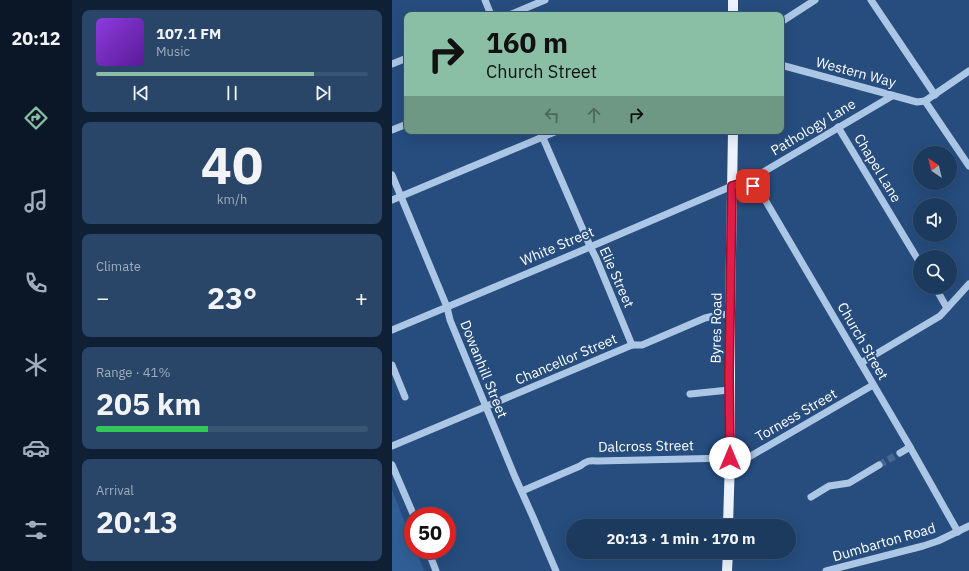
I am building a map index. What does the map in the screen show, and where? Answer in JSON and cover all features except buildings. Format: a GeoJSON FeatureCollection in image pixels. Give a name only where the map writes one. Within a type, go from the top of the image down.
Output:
{"type":"FeatureCollection","features":[{"type":"Feature","properties":{"kind":"main road"},"geometry":{"type":"LineString","coordinates":[[733,0],[733,12]]}},
{"type":"Feature","properties":{"kind":"main road","name":"Byres Road"},"geometry":{"type":"LineString","coordinates":[[728,519],[733,134]]}},
{"type":"Feature","properties":{"kind":"main road"},"geometry":{"type":"LineString","coordinates":[[727,571],[728,559]]}},
{"type":"Feature","properties":{"kind":"street"},"geometry":{"type":"LineString","coordinates":[[485,0],[490,12]]}},
{"type":"Feature","properties":{"kind":"street"},"geometry":{"type":"LineString","coordinates":[[516,12],[544,0]]}},
{"type":"Feature","properties":{"kind":"street"},"geometry":{"type":"LineString","coordinates":[[784,20],[815,0]]}},
{"type":"Feature","properties":{"kind":"street"},"geometry":{"type":"LineString","coordinates":[[871,0],[935,94]]}},
{"type":"Feature","properties":{"kind":"street"},"geometry":{"type":"LineString","coordinates":[[392,64],[404,59]]}},
{"type":"Feature","properties":{"kind":"street","name":"Western Way"},"geometry":{"type":"LineString","coordinates":[[784,66],[892,96],[917,102],[925,101]]}},
{"type":"Feature","properties":{"kind":"street"},"geometry":{"type":"LineString","coordinates":[[969,71],[925,101],[969,166]]}},
{"type":"Feature","properties":{"kind":"street","name":"Pathology Lane"},"geometry":{"type":"LineString","coordinates":[[749,184],[765,171],[892,96]]}},
{"type":"Feature","properties":{"kind":"street"},"geometry":{"type":"LineString","coordinates":[[392,130],[404,125]]}},
{"type":"Feature","properties":{"kind":"street","name":"Chapel Lane"},"geometry":{"type":"LineString","coordinates":[[838,127],[913,251]]}},
{"type":"Feature","properties":{"kind":"street"},"geometry":{"type":"LineString","coordinates":[[392,200],[542,134]]}},
{"type":"Feature","properties":{"kind":"street","name":"Elie Street"},"geometry":{"type":"LineString","coordinates":[[542,134],[596,258],[632,346]]}},
{"type":"Feature","properties":{"kind":"street","name":"Dowanhill Street"},"geometry":{"type":"LineString","coordinates":[[392,175],[447,307],[450,320],[486,407],[556,571]]}},
{"type":"Feature","properties":{"kind":"street"},"geometry":{"type":"LineString","coordinates":[[732,186],[741,183],[749,184]]}},
{"type":"Feature","properties":{"kind":"street","name":"Church Street"},"geometry":{"type":"LineString","coordinates":[[749,184],[758,190],[764,198],[958,532]]}},
{"type":"Feature","properties":{"kind":"street","name":"White Street"},"geometry":{"type":"LineString","coordinates":[[392,330],[732,186]]}},
{"type":"Feature","properties":{"kind":"street"},"geometry":{"type":"LineString","coordinates":[[861,364],[940,316],[969,284]]}},
{"type":"Feature","properties":{"kind":"street"},"geometry":{"type":"LineString","coordinates":[[939,294],[948,308]]}},
{"type":"Feature","properties":{"kind":"street","name":"Chancellor Street"},"geometry":{"type":"LineString","coordinates":[[392,446],[632,346],[642,345],[705,318],[730,314]]}},
{"type":"Feature","properties":{"kind":"street"},"geometry":{"type":"LineString","coordinates":[[392,365],[406,397]]}},
{"type":"Feature","properties":{"kind":"street","name":"Torness Street"},"geometry":{"type":"LineString","coordinates":[[730,458],[749,457],[874,386]]}},
{"type":"Feature","properties":{"kind":"street"},"geometry":{"type":"LineString","coordinates":[[690,394],[729,390]]}},
{"type":"Feature","properties":{"kind":"street"},"geometry":{"type":"LineString","coordinates":[[900,453],[910,447]]}},
{"type":"Feature","properties":{"kind":"street","name":"Dalcross Street"},"geometry":{"type":"LineString","coordinates":[[522,491],[591,460],[730,458]]}},
{"type":"Feature","properties":{"kind":"street"},"geometry":{"type":"LineString","coordinates":[[392,465],[410,507]]}},
{"type":"Feature","properties":{"kind":"street"},"geometry":{"type":"LineString","coordinates":[[811,497],[830,486],[849,483],[879,466]]}},
{"type":"Feature","properties":{"kind":"street","name":"Dumbarton Road"},"geometry":{"type":"LineString","coordinates":[[826,571],[923,546],[938,541],[969,526]]}},
{"type":"Feature","properties":{"kind":"street"},"geometry":{"type":"LineString","coordinates":[[431,559],[436,571]]}},
{"type":"Feature","properties":{"kind":"shaded area"},"geometry":{"type":"Polygon","coordinates":[[[392,490],[404,520],[404,559],[419,559],[424,571],[392,571],[392,490]]]}},
{"type":"Feature","properties":{"kind":"tunnel"},"geometry":{"type":"LineString","coordinates":[[879,465],[900,453]]}},
{"type":"Feature","properties":{"kind":"route"},"geometry":{"type":"LineString","coordinates":[[730,458],[729,375],[732,186],[741,183],[746,183],[753,186]]}}]}
